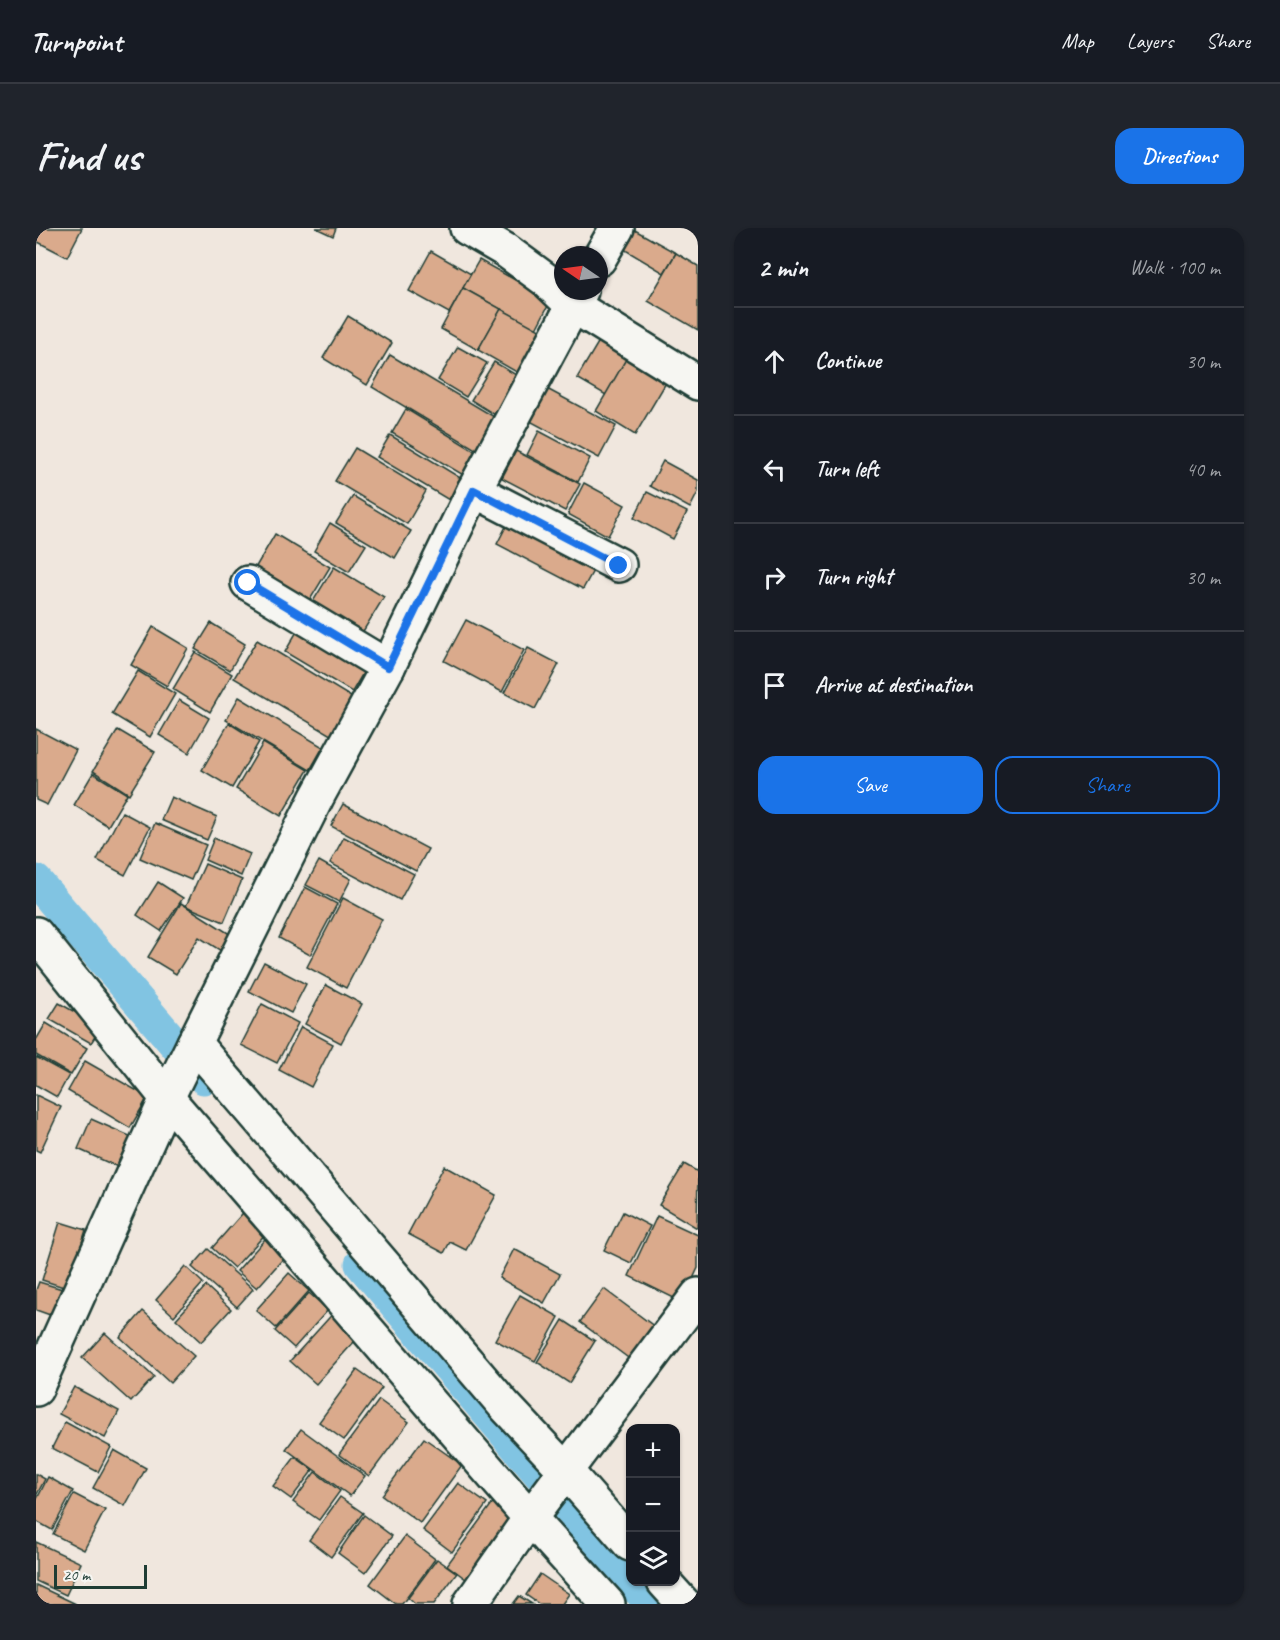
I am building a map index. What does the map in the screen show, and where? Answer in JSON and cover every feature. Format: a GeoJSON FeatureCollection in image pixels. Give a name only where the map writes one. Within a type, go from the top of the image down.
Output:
{"type":"FeatureCollection","features":[{"type":"Feature","properties":{"kind":"street"},"geometry":{"type":"LineString","coordinates":[[466,228],[505,250],[554,285]]}},
{"type":"Feature","properties":{"kind":"street"},"geometry":{"type":"LineString","coordinates":[[607,246],[617,228]]}},
{"type":"Feature","properties":{"kind":"street"},"geometry":{"type":"LineString","coordinates":[[36,1389],[192,1046],[317,797],[388,667],[474,490],[576,300]]}},
{"type":"Feature","properties":{"kind":"street"},"geometry":{"type":"LineString","coordinates":[[580,300],[698,383]]}},
{"type":"Feature","properties":{"kind":"street"},"geometry":{"type":"LineString","coordinates":[[474,490],[619,566]]}},
{"type":"Feature","properties":{"kind":"street"},"geometry":{"type":"LineString","coordinates":[[248,583],[388,667]]}},
{"type":"Feature","properties":{"kind":"street"},"geometry":{"type":"LineString","coordinates":[[36,934],[169,1094],[608,1604]]}},
{"type":"Feature","properties":{"kind":"street"},"geometry":{"type":"LineString","coordinates":[[192,1046],[563,1474],[626,1540]]}},
{"type":"Feature","properties":{"kind":"street"},"geometry":{"type":"LineString","coordinates":[[470,1604],[532,1515],[698,1295]]}},
{"type":"Feature","properties":{"kind":"street"},"geometry":{"type":"LineString","coordinates":[[668,1586],[684,1604]]}},
{"type":"Feature","properties":{"kind":"building"},"geometry":{"type":"Polygon","coordinates":[[[36,228],[82,228],[67,257],[36,241],[36,228]]]}},
{"type":"Feature","properties":{"kind":"building"},"geometry":{"type":"Polygon","coordinates":[[[316,228],[336,228],[333,236],[316,228]]]}},
{"type":"Feature","properties":{"kind":"building"},"geometry":{"type":"Polygon","coordinates":[[[633,229],[676,253],[664,273],[622,248],[633,229]]]}},
{"type":"Feature","properties":{"kind":"building"},"geometry":{"type":"Polygon","coordinates":[[[431,251],[471,274],[449,313],[409,291],[431,251]]]}},
{"type":"Feature","properties":{"kind":"building"},"geometry":{"type":"Polygon","coordinates":[[[676,253],[698,266],[698,330],[648,301],[676,253]]]}},
{"type":"Feature","properties":{"kind":"building"},"geometry":{"type":"Polygon","coordinates":[[[479,260],[551,300],[536,329],[463,288],[479,260]]]}},
{"type":"Feature","properties":{"kind":"building"},"geometry":{"type":"Polygon","coordinates":[[[463,288],[501,309],[478,350],[441,329],[463,288]]]}},
{"type":"Feature","properties":{"kind":"building"},"geometry":{"type":"Polygon","coordinates":[[[501,309],[545,333],[522,375],[478,350],[501,309]]]}},
{"type":"Feature","properties":{"kind":"building"},"geometry":{"type":"Polygon","coordinates":[[[348,316],[392,343],[367,385],[323,358],[348,316]]]}},
{"type":"Feature","properties":{"kind":"building"},"geometry":{"type":"Polygon","coordinates":[[[605,331],[633,347],[606,395],[577,378],[605,331]]]}},
{"type":"Feature","properties":{"kind":"building"},"geometry":{"type":"Polygon","coordinates":[[[458,347],[487,363],[466,397],[438,380],[458,347]]]}},
{"type":"Feature","properties":{"kind":"building"},"geometry":{"type":"Polygon","coordinates":[[[633,347],[673,371],[635,435],[596,411],[633,347]]]}},
{"type":"Feature","properties":{"kind":"building"},"geometry":{"type":"Polygon","coordinates":[[[390,355],[496,418],[477,450],[372,387],[390,355]]]}},
{"type":"Feature","properties":{"kind":"building"},"geometry":{"type":"Polygon","coordinates":[[[494,362],[523,379],[500,418],[471,400],[494,362]]]}},
{"type":"Feature","properties":{"kind":"building"},"geometry":{"type":"Polygon","coordinates":[[[547,389],[616,426],[599,458],[530,421],[547,389]]]}},
{"type":"Feature","properties":{"kind":"building"},"geometry":{"type":"Polygon","coordinates":[[[406,409],[478,453],[465,476],[392,433],[406,409]]]}},
{"type":"Feature","properties":{"kind":"building"},"geometry":{"type":"Polygon","coordinates":[[[539,431],[590,458],[578,482],[527,455],[539,431]]]}},
{"type":"Feature","properties":{"kind":"building"},"geometry":{"type":"Polygon","coordinates":[[[390,435],[462,479],[449,500],[377,457],[390,435]]]}},
{"type":"Feature","properties":{"kind":"building"},"geometry":{"type":"Polygon","coordinates":[[[355,448],[426,491],[407,524],[335,481],[355,448]]]}},
{"type":"Feature","properties":{"kind":"building"},"geometry":{"type":"Polygon","coordinates":[[[516,451],[580,484],[565,511],[502,478],[516,451]]]}},
{"type":"Feature","properties":{"kind":"building"},"geometry":{"type":"Polygon","coordinates":[[[663,461],[698,480],[698,492],[690,508],[650,486],[663,461]]]}},
{"type":"Feature","properties":{"kind":"building"},"geometry":{"type":"Polygon","coordinates":[[[584,483],[625,505],[608,536],[568,514],[584,483]]]}},
{"type":"Feature","properties":{"kind":"building"},"geometry":{"type":"Polygon","coordinates":[[[647,492],[687,512],[673,539],[634,518],[647,492]]]}},
{"type":"Feature","properties":{"kind":"building"},"geometry":{"type":"Polygon","coordinates":[[[353,496],[411,531],[395,558],[336,523],[353,496]]]}},
{"type":"Feature","properties":{"kind":"building"},"geometry":{"type":"Polygon","coordinates":[[[513,513],[600,558],[583,589],[497,544],[513,513]]]}},
{"type":"Feature","properties":{"kind":"building"},"geometry":{"type":"Polygon","coordinates":[[[330,523],[366,545],[349,572],[314,551],[330,523]]]}},
{"type":"Feature","properties":{"kind":"building"},"geometry":{"type":"Polygon","coordinates":[[[275,534],[330,567],[308,603],[254,570],[275,534]]]}},
{"type":"Feature","properties":{"kind":"building"},"geometry":{"type":"Polygon","coordinates":[[[334,567],[384,597],[362,633],[312,603],[334,567]]]}},
{"type":"Feature","properties":{"kind":"building"},"geometry":{"type":"Polygon","coordinates":[[[466,620],[524,650],[502,692],[444,661],[466,620]]]}},
{"type":"Feature","properties":{"kind":"building"},"geometry":{"type":"Polygon","coordinates":[[[303,621],[370,661],[352,692],[285,652],[303,621]]]}},
{"type":"Feature","properties":{"kind":"building"},"geometry":{"type":"Polygon","coordinates":[[[211,623],[245,644],[230,670],[195,649],[211,623]]]}},
{"type":"Feature","properties":{"kind":"building"},"geometry":{"type":"Polygon","coordinates":[[[153,627],[188,648],[167,686],[131,665],[153,627]]]}},
{"type":"Feature","properties":{"kind":"building"},"geometry":{"type":"Polygon","coordinates":[[[257,640],[356,700],[334,737],[234,678],[257,640]]]}},
{"type":"Feature","properties":{"kind":"building"},"geometry":{"type":"Polygon","coordinates":[[[528,648],[559,664],[535,709],[504,693],[528,648]]]}},
{"type":"Feature","properties":{"kind":"building"},"geometry":{"type":"Polygon","coordinates":[[[195,652],[232,674],[210,712],[173,689],[195,652]]]}},
{"type":"Feature","properties":{"kind":"building"},"geometry":{"type":"Polygon","coordinates":[[[138,671],[175,694],[150,737],[112,714],[138,671]]]}},
{"type":"Feature","properties":{"kind":"building"},"geometry":{"type":"Polygon","coordinates":[[[239,697],[323,747],[310,770],[226,720],[239,697]]]}},
{"type":"Feature","properties":{"kind":"building"},"geometry":{"type":"Polygon","coordinates":[[[179,700],[209,718],[189,753],[159,735],[179,700]]]}},
{"type":"Feature","properties":{"kind":"building"},"geometry":{"type":"Polygon","coordinates":[[[229,723],[259,742],[232,788],[202,770],[229,723]]]}},
{"type":"Feature","properties":{"kind":"building"},"geometry":{"type":"Polygon","coordinates":[[[36,729],[76,750],[47,805],[36,800],[36,729]]]}},
{"type":"Feature","properties":{"kind":"building"},"geometry":{"type":"Polygon","coordinates":[[[118,730],[155,752],[129,794],[93,771],[118,730]]]}},
{"type":"Feature","properties":{"kind":"building"},"geometry":{"type":"Polygon","coordinates":[[[263,743],[308,770],[281,816],[236,789],[263,743]]]}},
{"type":"Feature","properties":{"kind":"building"},"geometry":{"type":"Polygon","coordinates":[[[93,773],[127,794],[108,826],[74,805],[93,773]]]}},
{"type":"Feature","properties":{"kind":"building"},"geometry":{"type":"Polygon","coordinates":[[[171,797],[217,817],[207,840],[161,820],[171,797]]]}},
{"type":"Feature","properties":{"kind":"building"},"geometry":{"type":"Polygon","coordinates":[[[343,804],[428,849],[416,871],[331,826],[343,804]]]}},
{"type":"Feature","properties":{"kind":"building"},"geometry":{"type":"Polygon","coordinates":[[[122,812],[150,827],[125,875],[97,860],[122,812]]]}},
{"type":"Feature","properties":{"kind":"building"},"geometry":{"type":"Polygon","coordinates":[[[155,823],[206,845],[191,880],[140,858],[155,823]]]}},
{"type":"Feature","properties":{"kind":"building"},"geometry":{"type":"Polygon","coordinates":[[[344,837],[414,874],[400,900],[330,863],[344,837]]]}},
{"type":"Feature","properties":{"kind":"building"},"geometry":{"type":"Polygon","coordinates":[[[214,838],[250,854],[241,876],[205,860],[214,838]]]}},
{"type":"Feature","properties":{"kind":"building"},"geometry":{"type":"Polygon","coordinates":[[[319,861],[351,879],[339,902],[306,885],[319,861]]]}},
{"type":"Feature","properties":{"kind":"building"},"geometry":{"type":"Polygon","coordinates":[[[205,864],[242,880],[224,922],[186,906],[205,864]]]}},
{"type":"Feature","properties":{"kind":"building"},"geometry":{"type":"Polygon","coordinates":[[[158,882],[183,898],[161,931],[137,915],[158,882]]]}},
{"type":"Feature","properties":{"kind":"building"},"geometry":{"type":"Polygon","coordinates":[[[305,887],[337,904],[310,955],[279,938],[305,887]]]}},
{"type":"Feature","properties":{"kind":"building"},"geometry":{"type":"Polygon","coordinates":[[[343,898],[382,919],[346,988],[307,967],[343,898]]]}},
{"type":"Feature","properties":{"kind":"building"},"geometry":{"type":"Polygon","coordinates":[[[181,903],[236,938],[226,954],[199,937],[176,974],[148,957],[181,903]]]}},
{"type":"Feature","properties":{"kind":"building"},"geometry":{"type":"Polygon","coordinates":[[[264,962],[306,984],[291,1013],[249,991],[264,962]]]}},
{"type":"Feature","properties":{"kind":"building"},"geometry":{"type":"Polygon","coordinates":[[[326,985],[362,1004],[341,1043],[305,1024],[326,985]]]}},
{"type":"Feature","properties":{"kind":"building"},"geometry":{"type":"Polygon","coordinates":[[[59,1003],[101,1027],[91,1043],[49,1019],[59,1003]]]}},
{"type":"Feature","properties":{"kind":"building"},"geometry":{"type":"Polygon","coordinates":[[[262,1004],[298,1023],[277,1063],[241,1045],[262,1004]]]}},
{"type":"Feature","properties":{"kind":"building"},"geometry":{"type":"Polygon","coordinates":[[[46,1023],[87,1048],[71,1075],[36,1055],[36,1040],[46,1023]]]}},
{"type":"Feature","properties":{"kind":"building"},"geometry":{"type":"Polygon","coordinates":[[[301,1027],[333,1044],[311,1087],[279,1070],[301,1027]]]}},
{"type":"Feature","properties":{"kind":"building"},"geometry":{"type":"Polygon","coordinates":[[[36,1057],[69,1075],[57,1097],[36,1085],[36,1057]]]}},
{"type":"Feature","properties":{"kind":"building"},"geometry":{"type":"Polygon","coordinates":[[[85,1061],[148,1097],[130,1128],[68,1091],[85,1061]]]}},
{"type":"Feature","properties":{"kind":"building"},"geometry":{"type":"Polygon","coordinates":[[[36,1095],[61,1107],[40,1152],[36,1150],[36,1095]]]}},
{"type":"Feature","properties":{"kind":"building"},"geometry":{"type":"Polygon","coordinates":[[[91,1119],[134,1138],[120,1168],[78,1149],[91,1119]]]}},
{"type":"Feature","properties":{"kind":"building"},"geometry":{"type":"Polygon","coordinates":[[[684,1164],[698,1172],[697,1228],[659,1205],[684,1164]]]}},
{"type":"Feature","properties":{"kind":"building"},"geometry":{"type":"Polygon","coordinates":[[[444,1166],[496,1195],[466,1250],[450,1242],[444,1253],[408,1234],[444,1166]]]}},
{"type":"Feature","properties":{"kind":"building"},"geometry":{"type":"Polygon","coordinates":[[[249,1206],[272,1227],[234,1268],[212,1248],[249,1206]]]}},
{"type":"Feature","properties":{"kind":"building"},"geometry":{"type":"Polygon","coordinates":[[[623,1212],[650,1226],[631,1263],[604,1250],[623,1212]]]}},
{"type":"Feature","properties":{"kind":"building"},"geometry":{"type":"Polygon","coordinates":[[[657,1216],[698,1235],[698,1268],[682,1302],[629,1276],[657,1216]]]}},
{"type":"Feature","properties":{"kind":"building"},"geometry":{"type":"Polygon","coordinates":[[[60,1222],[86,1230],[77,1258],[76,1291],[42,1280],[60,1222]]]}},
{"type":"Feature","properties":{"kind":"building"},"geometry":{"type":"Polygon","coordinates":[[[271,1232],[291,1250],[257,1288],[237,1271],[271,1232]]]}},
{"type":"Feature","properties":{"kind":"building"},"geometry":{"type":"Polygon","coordinates":[[[208,1249],[253,1289],[237,1307],[192,1267],[208,1249]]]}},
{"type":"Feature","properties":{"kind":"building"},"geometry":{"type":"Polygon","coordinates":[[[514,1249],[560,1274],[544,1303],[499,1278],[514,1249]]]}},
{"type":"Feature","properties":{"kind":"building"},"geometry":{"type":"Polygon","coordinates":[[[185,1266],[203,1283],[174,1316],[156,1300],[185,1266]]]}},
{"type":"Feature","properties":{"kind":"building"},"geometry":{"type":"Polygon","coordinates":[[[289,1273],[309,1291],[276,1328],[256,1310],[289,1273]]]}},
{"type":"Feature","properties":{"kind":"building"},"geometry":{"type":"Polygon","coordinates":[[[39,1282],[72,1292],[53,1316],[36,1310],[36,1290],[39,1282]]]}},
{"type":"Feature","properties":{"kind":"building"},"geometry":{"type":"Polygon","coordinates":[[[206,1286],[231,1309],[201,1342],[176,1319],[206,1286]]]}},
{"type":"Feature","properties":{"kind":"building"},"geometry":{"type":"Polygon","coordinates":[[[604,1289],[659,1330],[635,1363],[580,1322],[604,1289]]]}},
{"type":"Feature","properties":{"kind":"building"},"geometry":{"type":"Polygon","coordinates":[[[309,1293],[328,1310],[294,1348],[275,1331],[309,1293]]]}},
{"type":"Feature","properties":{"kind":"building"},"geometry":{"type":"Polygon","coordinates":[[[520,1295],[559,1317],[535,1361],[495,1340],[520,1295]]]}},
{"type":"Feature","properties":{"kind":"building"},"geometry":{"type":"Polygon","coordinates":[[[337,1309],[363,1332],[316,1384],[290,1361],[337,1309]]]}},
{"type":"Feature","properties":{"kind":"building"},"geometry":{"type":"Polygon","coordinates":[[[143,1311],[194,1356],[170,1383],[120,1337],[143,1311]]]}},
{"type":"Feature","properties":{"kind":"building"},"geometry":{"type":"Polygon","coordinates":[[[563,1320],[595,1341],[569,1383],[537,1362],[563,1320]]]}},
{"type":"Feature","properties":{"kind":"building"},"geometry":{"type":"Polygon","coordinates":[[[105,1333],[154,1377],[131,1402],[82,1358],[105,1333]]]}},
{"type":"Feature","properties":{"kind":"building"},"geometry":{"type":"Polygon","coordinates":[[[357,1370],[382,1388],[344,1440],[319,1422],[357,1370]]]}},
{"type":"Feature","properties":{"kind":"building"},"geometry":{"type":"Polygon","coordinates":[[[74,1387],[119,1411],[105,1438],[59,1414],[74,1387]]]}},
{"type":"Feature","properties":{"kind":"building"},"geometry":{"type":"Polygon","coordinates":[[[379,1400],[409,1422],[369,1476],[339,1454],[379,1400]]]}},
{"type":"Feature","properties":{"kind":"building"},"geometry":{"type":"Polygon","coordinates":[[[65,1422],[111,1447],[98,1472],[52,1448],[65,1422]]]}},
{"type":"Feature","properties":{"kind":"building"},"geometry":{"type":"Polygon","coordinates":[[[301,1429],[365,1476],[350,1496],[286,1449],[301,1429]]]}},
{"type":"Feature","properties":{"kind":"building"},"geometry":{"type":"Polygon","coordinates":[[[424,1438],[462,1465],[420,1523],[382,1495],[424,1438]]]}},
{"type":"Feature","properties":{"kind":"building"},"geometry":{"type":"Polygon","coordinates":[[[114,1450],[146,1468],[125,1506],[93,1488],[114,1450]]]}},
{"type":"Feature","properties":{"kind":"building"},"geometry":{"type":"Polygon","coordinates":[[[295,1457],[313,1470],[291,1499],[273,1486],[295,1457]]]}},
{"type":"Feature","properties":{"kind":"building"},"geometry":{"type":"Polygon","coordinates":[[[315,1472],[340,1491],[319,1520],[293,1502],[315,1472]]]}},
{"type":"Feature","properties":{"kind":"building"},"geometry":{"type":"Polygon","coordinates":[[[36,1474],[45,1479],[36,1496],[36,1474]]]}},
{"type":"Feature","properties":{"kind":"building"},"geometry":{"type":"Polygon","coordinates":[[[48,1477],[73,1491],[52,1530],[36,1521],[36,1501],[48,1477]]]}},
{"type":"Feature","properties":{"kind":"building"},"geometry":{"type":"Polygon","coordinates":[[[458,1483],[487,1504],[452,1552],[423,1530],[458,1483]]]}},
{"type":"Feature","properties":{"kind":"building"},"geometry":{"type":"Polygon","coordinates":[[[74,1494],[105,1510],[84,1550],[53,1534],[74,1494]]]}},
{"type":"Feature","properties":{"kind":"building"},"geometry":{"type":"Polygon","coordinates":[[[340,1497],[363,1513],[331,1557],[309,1540],[340,1497]]]}},
{"type":"Feature","properties":{"kind":"building"},"geometry":{"type":"Polygon","coordinates":[[[494,1501],[521,1521],[474,1585],[447,1565],[494,1501]]]}},
{"type":"Feature","properties":{"kind":"building"},"geometry":{"type":"Polygon","coordinates":[[[364,1515],[392,1536],[365,1573],[338,1553],[364,1515]]]}},
{"type":"Feature","properties":{"kind":"building"},"geometry":{"type":"Polygon","coordinates":[[[405,1536],[435,1559],[402,1604],[396,1604],[370,1584],[405,1536]]]}},
{"type":"Feature","properties":{"kind":"building"},"geometry":{"type":"Polygon","coordinates":[[[36,1542],[81,1563],[66,1595],[36,1581],[36,1542]]]}},
{"type":"Feature","properties":{"kind":"building"},"geometry":{"type":"Polygon","coordinates":[[[437,1559],[457,1573],[434,1604],[415,1604],[408,1598],[437,1559]]]}},
{"type":"Feature","properties":{"kind":"building"},"geometry":{"type":"Polygon","coordinates":[[[540,1574],[569,1594],[562,1604],[539,1604],[526,1595],[540,1574]]]}},
{"type":"Feature","properties":{"kind":"building"},"geometry":{"type":"Polygon","coordinates":[[[36,1585],[76,1604],[36,1604],[36,1585]]]}},
{"type":"Feature","properties":{"kind":"building"},"geometry":{"type":"Polygon","coordinates":[[[519,1596],[532,1604],[513,1604],[519,1596]]]}},
{"type":"Feature","properties":{"kind":"waterway"},"geometry":{"type":"LineString","coordinates":[[36,881],[204,1078]]}},
{"type":"Feature","properties":{"kind":"waterway"},"geometry":{"type":"LineString","coordinates":[[361,1264],[626,1575]]}},
{"type":"Feature","properties":{"kind":"waterway"},"geometry":{"type":"LineString","coordinates":[[635,1586],[651,1604]]}},
{"type":"Feature","properties":{"kind":"route"},"geometry":{"type":"LineString","coordinates":[[248,583],[388,667],[474,490],[619,566]]}}]}
